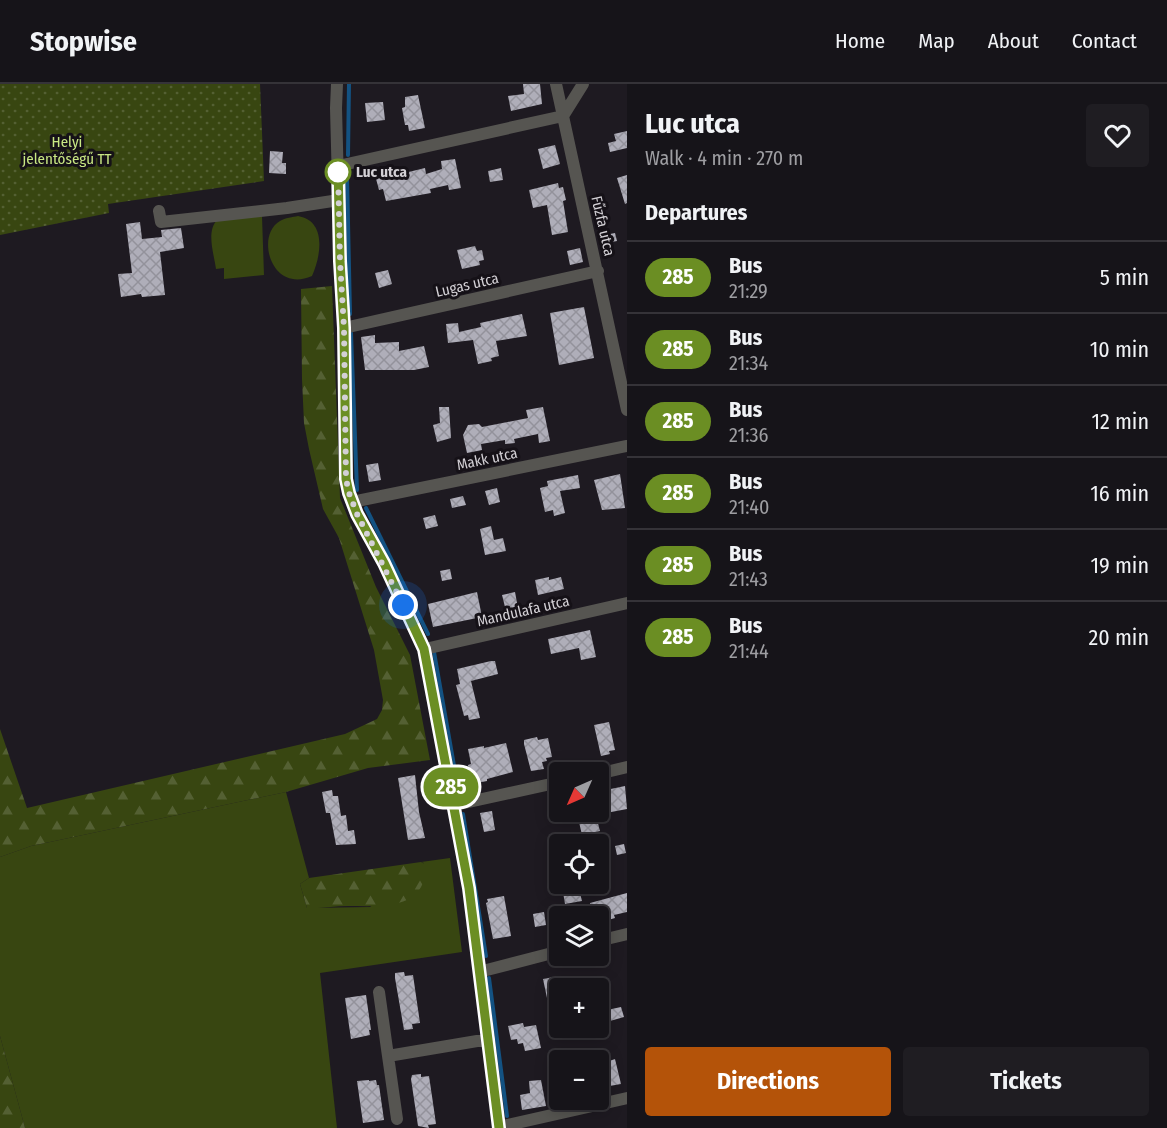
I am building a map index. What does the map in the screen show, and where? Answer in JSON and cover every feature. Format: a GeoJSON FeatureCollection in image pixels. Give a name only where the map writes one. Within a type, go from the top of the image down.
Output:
{"type":"FeatureCollection","features":[{"type":"Feature","properties":{"kind":"street"},"geometry":{"type":"LineString","coordinates":[[337,84],[346,479],[352,502],[424,649],[455,805],[489,1039],[499,1127],[627,1098]]}},
{"type":"Feature","properties":{"kind":"street","name":"Fűzfa utca"},"geometry":{"type":"LineString","coordinates":[[556,84],[627,410]]}},
{"type":"Feature","properties":{"kind":"street"},"geometry":{"type":"LineString","coordinates":[[338,166],[563,116],[583,84]]}},
{"type":"Feature","properties":{"kind":"street"},"geometry":{"type":"LineString","coordinates":[[159,211],[161,222],[339,200]]}},
{"type":"Feature","properties":{"kind":"street","name":"Lugas utca"},"geometry":{"type":"LineString","coordinates":[[344,328],[598,272]]}},
{"type":"Feature","properties":{"kind":"street","name":"Makk utca"},"geometry":{"type":"LineString","coordinates":[[352,502],[627,446]]}},
{"type":"Feature","properties":{"kind":"street","name":"Mandulafa utca"},"geometry":{"type":"LineString","coordinates":[[424,649],[627,603]]}},
{"type":"Feature","properties":{"kind":"street"},"geometry":{"type":"LineString","coordinates":[[609,771],[627,767]]}},
{"type":"Feature","properties":{"kind":"street"},"geometry":{"type":"LineString","coordinates":[[455,805],[549,784]]}},
{"type":"Feature","properties":{"kind":"street"},"geometry":{"type":"LineString","coordinates":[[609,938],[627,934]]}},
{"type":"Feature","properties":{"kind":"street"},"geometry":{"type":"LineString","coordinates":[[479,972],[549,954]]}},
{"type":"Feature","properties":{"kind":"street"},"geometry":{"type":"LineString","coordinates":[[380,992],[397,1119]]}},
{"type":"Feature","properties":{"kind":"street"},"geometry":{"type":"LineString","coordinates":[[388,1056],[489,1039]]}},
{"type":"Feature","properties":{"kind":"green space","name":"Helyi jelentőségű TT"},"geometry":{"type":"Polygon","coordinates":[[[0,84],[260,84],[264,181],[108,204],[109,213],[0,235],[0,84]]]}},
{"type":"Feature","properties":{"kind":"green space"},"geometry":{"type":"Polygon","coordinates":[[[262,216],[264,275],[224,279],[224,268],[216,269],[211,237],[217,220],[262,216]]]}},
{"type":"Feature","properties":{"kind":"green space"},"geometry":{"type":"Polygon","coordinates":[[[298,216],[314,225],[318,232],[319,250],[312,276],[298,279],[286,277],[277,270],[268,249],[273,228],[282,220],[298,216]]]}},
{"type":"Feature","properties":{"kind":"green space"},"geometry":{"type":"Polygon","coordinates":[[[332,286],[340,498],[376,587],[410,655],[430,760],[368,768],[286,792],[31,846],[0,857],[0,729],[27,808],[345,734],[377,719],[382,710],[383,700],[374,650],[339,538],[323,509],[304,423],[301,289],[332,286]]]}},
{"type":"Feature","properties":{"kind":"green space"},"geometry":{"type":"Polygon","coordinates":[[[286,792],[309,878],[300,884],[307,908],[370,907],[424,863],[421,862],[450,858],[462,952],[320,973],[337,1128],[25,1128],[0,1036],[0,857],[31,846],[286,792]]]}},
{"type":"Feature","properties":{"kind":"green space"},"geometry":{"type":"Polygon","coordinates":[[[421,862],[426,865],[424,880],[419,891],[400,903],[307,908],[300,884],[309,878],[421,862]]]}},
{"type":"Feature","properties":{"kind":"green space"},"geometry":{"type":"Polygon","coordinates":[[[0,1036],[25,1128],[0,1128],[0,1036]]]}},
{"type":"Feature","properties":{"kind":"building"},"geometry":{"type":"Polygon","coordinates":[[[523,84],[540,84],[542,104],[511,111],[508,96],[524,94],[523,84]]]}},
{"type":"Feature","properties":{"kind":"building"},"geometry":{"type":"Polygon","coordinates":[[[418,95],[425,128],[409,131],[408,125],[405,125],[402,108],[405,107],[405,97],[418,95]]]}},
{"type":"Feature","properties":{"kind":"building"},"geometry":{"type":"Polygon","coordinates":[[[383,102],[385,120],[367,122],[365,103],[383,102]]]}},
{"type":"Feature","properties":{"kind":"building"},"geometry":{"type":"Polygon","coordinates":[[[627,131],[627,148],[610,152],[608,143],[616,141],[614,134],[627,131]]]}},
{"type":"Feature","properties":{"kind":"building"},"geometry":{"type":"Polygon","coordinates":[[[555,145],[560,164],[543,169],[538,149],[555,145]]]}},
{"type":"Feature","properties":{"kind":"building"},"geometry":{"type":"Polygon","coordinates":[[[270,151],[283,152],[282,163],[286,163],[286,174],[269,173],[270,151]]]}},
{"type":"Feature","properties":{"kind":"building"},"geometry":{"type":"Polygon","coordinates":[[[455,159],[461,188],[449,190],[448,185],[430,189],[431,193],[386,201],[383,189],[379,190],[375,175],[387,172],[388,177],[425,168],[426,174],[442,169],[441,161],[455,159]]]}},
{"type":"Feature","properties":{"kind":"building"},"geometry":{"type":"Polygon","coordinates":[[[501,168],[503,180],[490,182],[488,171],[501,168]]]}},
{"type":"Feature","properties":{"kind":"building"},"geometry":{"type":"Polygon","coordinates":[[[627,175],[627,203],[625,204],[617,178],[627,175]]]}},
{"type":"Feature","properties":{"kind":"building"},"geometry":{"type":"Polygon","coordinates":[[[558,183],[559,188],[563,187],[566,200],[563,201],[568,232],[552,235],[547,205],[533,208],[529,190],[558,183]]]}},
{"type":"Feature","properties":{"kind":"building"},"geometry":{"type":"Polygon","coordinates":[[[140,222],[142,239],[162,237],[161,230],[181,228],[184,248],[160,252],[165,295],[142,297],[141,294],[121,297],[118,274],[132,273],[126,224],[140,222]]]}},
{"type":"Feature","properties":{"kind":"building"},"geometry":{"type":"Polygon","coordinates":[[[615,233],[617,241],[602,244],[600,236],[615,233]]]}},
{"type":"Feature","properties":{"kind":"building"},"geometry":{"type":"Polygon","coordinates":[[[475,246],[477,251],[482,250],[484,260],[479,261],[480,265],[462,269],[457,250],[475,246]]]}},
{"type":"Feature","properties":{"kind":"building"},"geometry":{"type":"Polygon","coordinates":[[[580,248],[583,262],[570,265],[567,251],[580,248]]]}},
{"type":"Feature","properties":{"kind":"building"},"geometry":{"type":"Polygon","coordinates":[[[388,270],[392,284],[379,288],[375,273],[388,270]]]}},
{"type":"Feature","properties":{"kind":"building"},"geometry":{"type":"Polygon","coordinates":[[[584,307],[594,358],[559,365],[550,313],[584,307]]]}},
{"type":"Feature","properties":{"kind":"building"},"geometry":{"type":"Polygon","coordinates":[[[522,314],[527,336],[496,341],[499,356],[491,358],[492,361],[478,364],[473,340],[448,343],[446,324],[458,323],[459,332],[481,327],[480,323],[522,314]]]}},
{"type":"Feature","properties":{"kind":"building"},"geometry":{"type":"Polygon","coordinates":[[[375,335],[375,343],[399,342],[399,351],[424,346],[429,367],[414,370],[365,370],[361,337],[375,335]]]}},
{"type":"Feature","properties":{"kind":"building"},"geometry":{"type":"Polygon","coordinates":[[[439,407],[449,407],[451,438],[437,442],[433,425],[440,423],[439,407]]]}},
{"type":"Feature","properties":{"kind":"building"},"geometry":{"type":"Polygon","coordinates":[[[543,407],[550,441],[539,443],[538,434],[514,439],[515,443],[505,444],[505,440],[481,444],[482,450],[467,453],[463,435],[468,425],[479,424],[482,427],[528,418],[526,410],[543,407]]]}},
{"type":"Feature","properties":{"kind":"building"},"geometry":{"type":"Polygon","coordinates":[[[378,463],[381,480],[369,482],[366,465],[378,463]]]}},
{"type":"Feature","properties":{"kind":"building"},"geometry":{"type":"Polygon","coordinates":[[[620,474],[625,508],[602,510],[594,480],[620,474]]]}},
{"type":"Feature","properties":{"kind":"building"},"geometry":{"type":"Polygon","coordinates":[[[578,475],[580,488],[560,491],[565,513],[554,516],[553,510],[545,512],[540,488],[548,486],[547,481],[578,475]]]}},
{"type":"Feature","properties":{"kind":"building"},"geometry":{"type":"Polygon","coordinates":[[[497,488],[500,502],[489,505],[485,491],[497,488]]]}},
{"type":"Feature","properties":{"kind":"building"},"geometry":{"type":"Polygon","coordinates":[[[463,496],[466,505],[452,508],[450,499],[463,496]]]}},
{"type":"Feature","properties":{"kind":"building"},"geometry":{"type":"Polygon","coordinates":[[[435,515],[438,526],[426,529],[423,518],[435,515]]]}},
{"type":"Feature","properties":{"kind":"building"},"geometry":{"type":"Polygon","coordinates":[[[491,526],[494,540],[503,538],[506,551],[485,555],[480,529],[491,526]]]}},
{"type":"Feature","properties":{"kind":"building"},"geometry":{"type":"Polygon","coordinates":[[[450,569],[452,579],[442,581],[440,571],[450,569]]]}},
{"type":"Feature","properties":{"kind":"building"},"geometry":{"type":"Polygon","coordinates":[[[549,577],[549,580],[561,577],[564,589],[538,595],[535,580],[549,577]]]}},
{"type":"Feature","properties":{"kind":"building"},"geometry":{"type":"Polygon","coordinates":[[[477,592],[482,617],[433,627],[428,604],[477,592]]]}},
{"type":"Feature","properties":{"kind":"building"},"geometry":{"type":"Polygon","coordinates":[[[515,592],[518,608],[506,611],[502,595],[515,592]]]}},
{"type":"Feature","properties":{"kind":"building"},"geometry":{"type":"Polygon","coordinates":[[[590,630],[596,657],[581,660],[579,648],[551,654],[548,639],[590,630]]]}},
{"type":"Feature","properties":{"kind":"building"},"geometry":{"type":"Polygon","coordinates":[[[495,661],[498,674],[471,681],[480,718],[469,720],[468,715],[464,716],[456,685],[460,684],[457,669],[495,661]]]}},
{"type":"Feature","properties":{"kind":"building"},"geometry":{"type":"Polygon","coordinates":[[[609,722],[615,750],[601,756],[594,725],[609,722]]]}},
{"type":"Feature","properties":{"kind":"building"},"geometry":{"type":"Polygon","coordinates":[[[537,737],[538,740],[548,738],[552,757],[542,762],[544,769],[531,771],[524,740],[537,737]]]}},
{"type":"Feature","properties":{"kind":"building"},"geometry":{"type":"Polygon","coordinates":[[[506,743],[513,772],[472,784],[468,765],[471,764],[468,749],[506,743]]]}},
{"type":"Feature","properties":{"kind":"building"},"geometry":{"type":"Polygon","coordinates":[[[415,775],[419,812],[425,838],[408,840],[398,778],[415,775]]]}},
{"type":"Feature","properties":{"kind":"building"},"geometry":{"type":"Polygon","coordinates":[[[625,786],[627,809],[609,812],[609,789],[625,786]]]}},
{"type":"Feature","properties":{"kind":"building"},"geometry":{"type":"Polygon","coordinates":[[[332,790],[333,796],[338,796],[341,816],[346,815],[348,831],[354,830],[356,844],[336,845],[330,813],[326,813],[322,792],[332,790]]]}},
{"type":"Feature","properties":{"kind":"building"},"geometry":{"type":"Polygon","coordinates":[[[492,811],[495,830],[484,832],[480,813],[492,811]]]}},
{"type":"Feature","properties":{"kind":"building"},"geometry":{"type":"Polygon","coordinates":[[[579,822],[598,822],[600,831],[582,834],[579,822]]]}},
{"type":"Feature","properties":{"kind":"building"},"geometry":{"type":"Polygon","coordinates":[[[624,844],[626,853],[617,855],[615,846],[624,844]]]}},
{"type":"Feature","properties":{"kind":"building"},"geometry":{"type":"Polygon","coordinates":[[[627,893],[627,912],[614,915],[615,918],[609,920],[609,906],[591,906],[590,903],[627,893]]]}},
{"type":"Feature","properties":{"kind":"building"},"geometry":{"type":"Polygon","coordinates":[[[563,894],[580,894],[582,901],[565,904],[563,894]]]}},
{"type":"Feature","properties":{"kind":"building"},"geometry":{"type":"Polygon","coordinates":[[[504,896],[511,936],[493,939],[487,899],[504,896]]]}},
{"type":"Feature","properties":{"kind":"building"},"geometry":{"type":"Polygon","coordinates":[[[544,912],[546,925],[535,927],[533,914],[544,912]]]}},
{"type":"Feature","properties":{"kind":"building"},"geometry":{"type":"Polygon","coordinates":[[[404,972],[405,976],[413,975],[420,1023],[412,1024],[413,1029],[404,1030],[395,973],[404,972]]]}},
{"type":"Feature","properties":{"kind":"building"},"geometry":{"type":"Polygon","coordinates":[[[554,977],[549,978],[549,998],[547,998],[543,979],[554,977]]]}},
{"type":"Feature","properties":{"kind":"building"},"geometry":{"type":"Polygon","coordinates":[[[366,995],[370,1035],[351,1039],[345,998],[366,995]]]}},
{"type":"Feature","properties":{"kind":"building"},"geometry":{"type":"Polygon","coordinates":[[[621,1007],[624,1017],[610,1021],[609,1010],[621,1007]]]}},
{"type":"Feature","properties":{"kind":"building"},"geometry":{"type":"Polygon","coordinates":[[[523,1023],[524,1027],[536,1025],[541,1048],[525,1051],[523,1043],[518,1044],[517,1039],[511,1040],[508,1026],[523,1023]]]}},
{"type":"Feature","properties":{"kind":"building"},"geometry":{"type":"Polygon","coordinates":[[[615,1059],[621,1084],[609,1086],[609,1061],[615,1059]]]}},
{"type":"Feature","properties":{"kind":"building"},"geometry":{"type":"Polygon","coordinates":[[[421,1074],[421,1077],[429,1076],[433,1103],[436,1124],[428,1125],[429,1128],[418,1126],[411,1079],[412,1075],[421,1074]]]}},
{"type":"Feature","properties":{"kind":"building"},"geometry":{"type":"Polygon","coordinates":[[[376,1080],[379,1085],[384,1120],[363,1123],[357,1081],[376,1080]]]}},
{"type":"Feature","properties":{"kind":"building"},"geometry":{"type":"Polygon","coordinates":[[[541,1080],[546,1106],[522,1110],[520,1095],[530,1093],[529,1081],[541,1080]]]}},
{"type":"Feature","properties":{"kind":"waterway"},"geometry":{"type":"LineString","coordinates":[[348,155],[349,84]]}},
{"type":"Feature","properties":{"kind":"waterway"},"geometry":{"type":"LineString","coordinates":[[347,176],[350,314]]}},
{"type":"Feature","properties":{"kind":"waterway"},"geometry":{"type":"LineString","coordinates":[[351,333],[357,490]]}},
{"type":"Feature","properties":{"kind":"waterway"},"geometry":{"type":"LineString","coordinates":[[366,508],[428,634]]}},
{"type":"Feature","properties":{"kind":"waterway"},"geometry":{"type":"LineString","coordinates":[[434,652],[459,794]]}},
{"type":"Feature","properties":{"kind":"waterway"},"geometry":{"type":"LineString","coordinates":[[463,814],[486,956]]}},
{"type":"Feature","properties":{"kind":"waterway"},"geometry":{"type":"LineString","coordinates":[[489,978],[507,1116]]}},
{"type":"Feature","properties":{"kind":"bus line","name":"285"},"geometry":{"type":"LineString","coordinates":[[338,166],[344,328],[346,479],[357,514],[384,563],[424,649],[469,888],[499,1128]]}},
{"type":"Feature","properties":{"kind":"place","name":"Luc utca"},"geometry":{"type":"Point","coordinates":[338,172]}},
{"type":"Feature","properties":{"kind":"route"},"geometry":{"type":"LineString","coordinates":[[338,172],[338,166],[344,328],[346,479],[357,514],[384,563],[403,605]]}}]}
